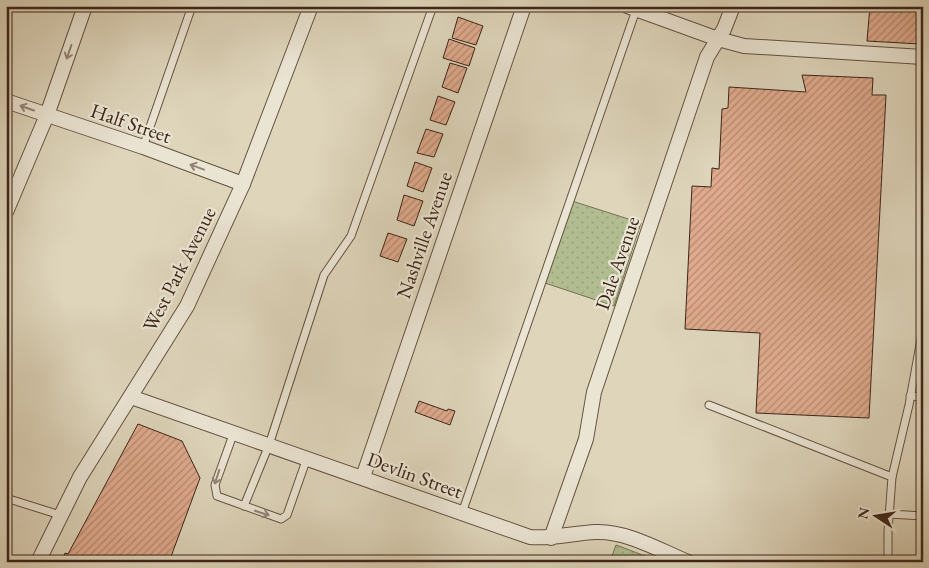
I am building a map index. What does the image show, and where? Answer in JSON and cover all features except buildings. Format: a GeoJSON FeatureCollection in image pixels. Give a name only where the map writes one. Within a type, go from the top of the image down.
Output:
{"type":"FeatureCollection","features":[{"type":"Feature","properties":{"kind":"street"},"geometry":{"type":"LineString","coordinates":[[6,212],[47,115],[85,6]]}},
{"type":"Feature","properties":{"kind":"street","name":"West Park Avenue"},"geometry":{"type":"LineString","coordinates":[[38,562],[80,477],[188,306],[243,184],[311,6]]}},
{"type":"Feature","properties":{"kind":"street","name":"Nashville Avenue"},"geometry":{"type":"LineString","coordinates":[[363,477],[524,6]]}},
{"type":"Feature","properties":{"kind":"street","name":"Dale Avenue"},"geometry":{"type":"LineString","coordinates":[[551,538],[590,426],[591,406],[600,373],[707,57],[718,40],[733,6]]}},
{"type":"Feature","properties":{"kind":"street"},"geometry":{"type":"LineString","coordinates":[[631,8],[718,40],[744,46],[923,57]]}},
{"type":"Feature","properties":{"kind":"street","name":"Half Street"},"geometry":{"type":"LineString","coordinates":[[6,101],[143,147],[243,184]]}},
{"type":"Feature","properties":{"kind":"street","name":"Devlin Street"},"geometry":{"type":"LineString","coordinates":[[131,397],[530,537],[551,538],[595,532],[611,533],[628,537],[688,562]]}},
{"type":"Feature","properties":{"kind":"lane"},"geometry":{"type":"LineString","coordinates":[[143,147],[192,6]]}},
{"type":"Feature","properties":{"kind":"lane"},"geometry":{"type":"LineString","coordinates":[[244,506],[269,445],[324,275],[351,236],[433,6]]}},
{"type":"Feature","properties":{"kind":"lane"},"geometry":{"type":"LineString","coordinates":[[462,513],[631,8]]}},
{"type":"Feature","properties":{"kind":"lane"},"geometry":{"type":"LineString","coordinates":[[888,562],[892,476],[910,396],[919,368],[923,330]]}},
{"type":"Feature","properties":{"kind":"lane"},"geometry":{"type":"LineString","coordinates":[[910,396],[923,397]]}},
{"type":"Feature","properties":{"kind":"lane"},"geometry":{"type":"LineString","coordinates":[[709,406],[892,476]]}},
{"type":"Feature","properties":{"kind":"lane"},"geometry":{"type":"LineString","coordinates":[[234,432],[215,485],[216,496],[244,506],[282,519],[287,515],[307,458]]}},
{"type":"Feature","properties":{"kind":"lane"},"geometry":{"type":"LineString","coordinates":[[6,498],[60,515]]}},
{"type":"Feature","properties":{"kind":"lane"},"geometry":{"type":"LineString","coordinates":[[889,514],[923,516]]}},
{"type":"Feature","properties":{"kind":"green space"},"geometry":{"type":"Polygon","coordinates":[[[572,201],[641,223],[614,306],[545,283],[572,201]]]}},
{"type":"Feature","properties":{"kind":"green space"},"geometry":{"type":"Polygon","coordinates":[[[616,545],[661,562],[610,562],[616,545]]]}}]}
